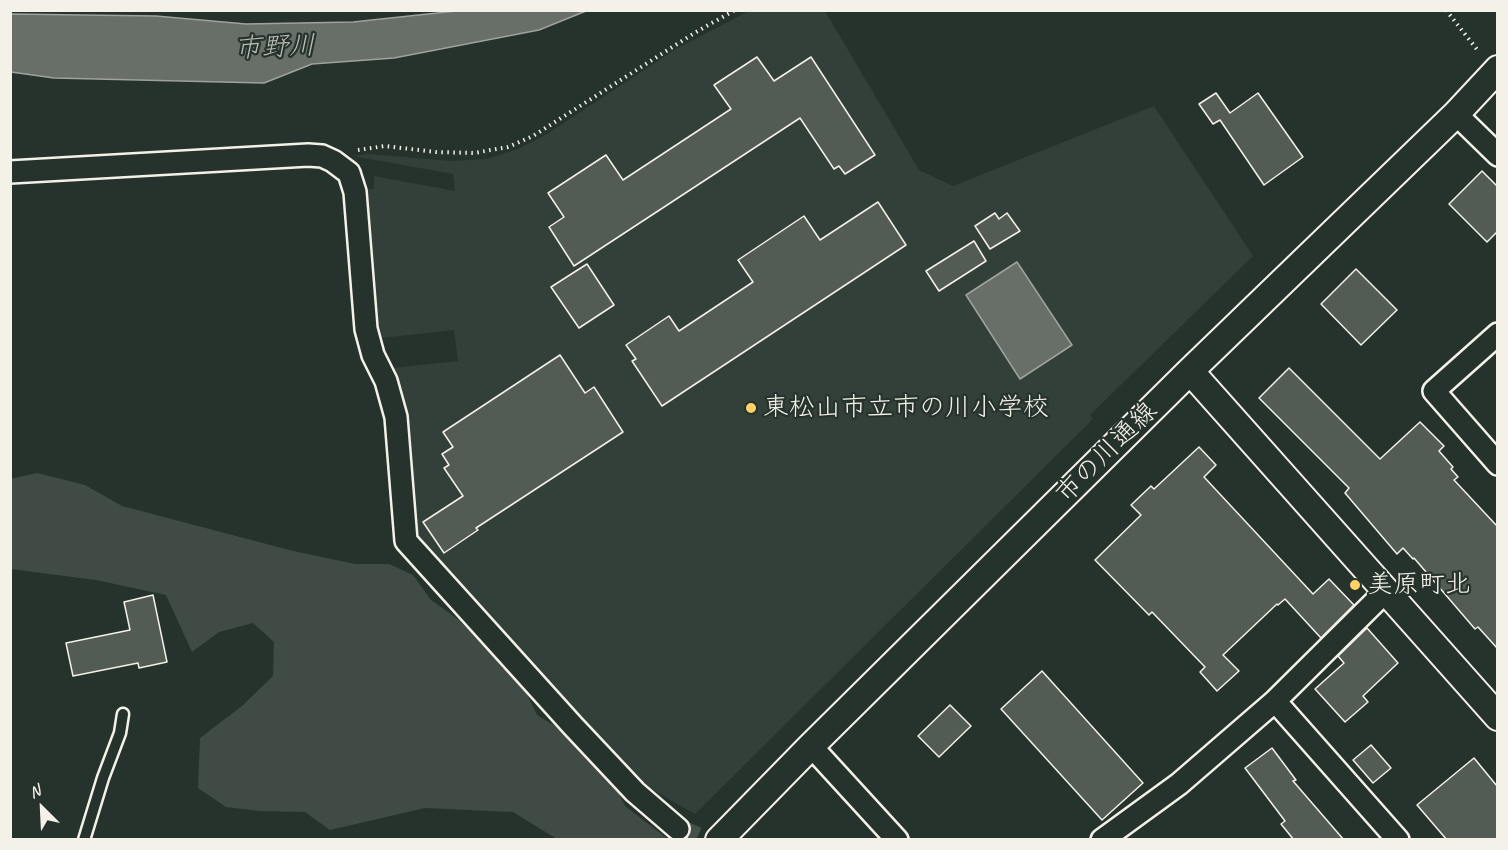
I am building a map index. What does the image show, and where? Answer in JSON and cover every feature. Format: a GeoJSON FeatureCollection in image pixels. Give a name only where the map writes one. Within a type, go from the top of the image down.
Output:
{"type":"FeatureCollection","features":[{"type":"Feature","properties":{"kind":"street","name":"市の川通線"},"geometry":{"type":"LineString","coordinates":[[719,840],[1190,371],[1456,114],[1496,71]]}},
{"type":"Feature","properties":{"kind":"street"},"geometry":{"type":"LineString","coordinates":[[1456,114],[1497,155]]}},
{"type":"Feature","properties":{"kind":"street"},"geometry":{"type":"LineString","coordinates":[[10,172],[308,155],[322,156],[349,173],[355,192],[366,329],[373,354],[386,381],[396,417],[406,541],[580,734],[635,792],[678,829]]}},
{"type":"Feature","properties":{"kind":"street"},"geometry":{"type":"LineString","coordinates":[[1497,334],[1434,391],[1497,464]]}},
{"type":"Feature","properties":{"kind":"street"},"geometry":{"type":"LineString","coordinates":[[1190,371],[1497,717]]}},
{"type":"Feature","properties":{"kind":"street"},"geometry":{"type":"LineString","coordinates":[[1102,840],[1179,784],[1275,701],[1386,591]]}},
{"type":"Feature","properties":{"kind":"street"},"geometry":{"type":"LineString","coordinates":[[1275,701],[1398,840]]}},
{"type":"Feature","properties":{"kind":"street"},"geometry":{"type":"LineString","coordinates":[[811,746],[897,840]]}},
{"type":"Feature","properties":{"kind":"lane"},"geometry":{"type":"LineString","coordinates":[[84,840],[120,733],[123,714]]}},
{"type":"Feature","properties":{"kind":"path"},"geometry":{"type":"LineString","coordinates":[[333,161],[355,150],[386,146],[436,152],[474,153],[508,147],[533,136],[696,32],[735,10]]}},
{"type":"Feature","properties":{"kind":"path"},"geometry":{"type":"LineString","coordinates":[[1446,10],[1496,71]]}},
{"type":"Feature","properties":{"kind":"shaded area","name":"東松山市立市の川小学校"},"geometry":{"type":"Polygon","coordinates":[[[749,11],[825,11],[919,170],[953,186],[1154,106],[1253,256],[1090,415],[1093,419],[695,814],[646,786],[420,545],[412,529],[405,402],[392,368],[458,361],[454,330],[381,338],[364,190],[374,189],[374,176],[455,191],[453,174],[353,156],[369,154],[451,161],[487,159],[518,149],[547,134],[676,49],[749,11]]]}},
{"type":"Feature","properties":{"kind":"shaded area"},"geometry":{"type":"Polygon","coordinates":[[[37,473],[85,485],[122,506],[293,551],[355,564],[389,564],[413,575],[431,600],[459,620],[524,688],[537,715],[570,735],[603,762],[625,806],[668,839],[557,839],[513,812],[425,808],[330,830],[305,812],[260,811],[226,807],[198,788],[200,738],[242,706],[273,676],[274,642],[253,623],[219,632],[192,652],[166,595],[96,580],[11,569],[10,479],[37,473]]]}},
{"type":"Feature","properties":{"kind":"water","name":"市野川"},"geometry":{"type":"Polygon","coordinates":[[[456,11],[586,11],[539,30],[394,58],[312,64],[264,83],[54,78],[11,72],[11,14],[156,16],[246,24],[353,22],[456,11]]]}},
{"type":"Feature","properties":{"kind":"water"},"geometry":{"type":"Polygon","coordinates":[[[1017,262],[1072,345],[1020,379],[966,295],[1017,262]]]}},
{"type":"Feature","properties":{"kind":"building"},"geometry":{"type":"Polygon","coordinates":[[[757,57],[774,81],[811,57],[875,155],[845,174],[839,166],[834,169],[800,118],[574,266],[549,227],[564,217],[548,193],[606,155],[623,180],[731,109],[714,85],[757,57]]]}},
{"type":"Feature","properties":{"kind":"building"},"geometry":{"type":"Polygon","coordinates":[[[1216,93],[1230,113],[1258,93],[1303,157],[1264,185],[1220,120],[1213,124],[1199,104],[1216,93]]]}},
{"type":"Feature","properties":{"kind":"building"},"geometry":{"type":"Polygon","coordinates":[[[1482,171],[1497,186],[1497,232],[1487,242],[1449,204],[1482,171]]]}},
{"type":"Feature","properties":{"kind":"building"},"geometry":{"type":"Polygon","coordinates":[[[878,202],[906,245],[662,406],[632,361],[636,359],[626,345],[669,316],[679,331],[753,282],[738,260],[804,216],[820,240],[878,202]]]}},
{"type":"Feature","properties":{"kind":"building"},"geometry":{"type":"Polygon","coordinates":[[[995,213],[999,219],[1007,213],[1020,231],[990,249],[975,226],[995,213]]]}},
{"type":"Feature","properties":{"kind":"building"},"geometry":{"type":"Polygon","coordinates":[[[974,241],[986,261],[939,291],[926,271],[974,241]]]}},
{"type":"Feature","properties":{"kind":"building"},"geometry":{"type":"Polygon","coordinates":[[[587,264],[614,305],[579,328],[551,287],[587,264]]]}},
{"type":"Feature","properties":{"kind":"building"},"geometry":{"type":"Polygon","coordinates":[[[1356,269],[1397,310],[1361,345],[1321,304],[1356,269]]]}},
{"type":"Feature","properties":{"kind":"building"},"geometry":{"type":"Polygon","coordinates":[[[560,355],[585,393],[594,387],[623,432],[476,528],[478,530],[444,553],[423,522],[463,496],[444,468],[449,465],[442,454],[453,447],[443,432],[560,355]]]}},
{"type":"Feature","properties":{"kind":"building"},"geometry":{"type":"Polygon","coordinates":[[[1289,368],[1380,459],[1420,422],[1444,446],[1439,451],[1453,467],[1451,469],[1458,477],[1454,480],[1497,526],[1497,648],[1478,627],[1475,629],[1414,558],[1403,548],[1397,554],[1345,493],[1349,488],[1259,398],[1289,368]]]}},
{"type":"Feature","properties":{"kind":"building"},"geometry":{"type":"Polygon","coordinates":[[[1199,447],[1216,465],[1204,477],[1313,594],[1329,579],[1354,605],[1321,638],[1285,599],[1277,604],[1223,655],[1239,671],[1217,691],[1200,672],[1205,667],[1152,612],[1149,615],[1095,560],[1141,515],[1131,505],[1151,486],[1154,489],[1199,447]]]}},
{"type":"Feature","properties":{"kind":"building"},"geometry":{"type":"Polygon","coordinates":[[[153,595],[167,662],[139,668],[138,663],[73,676],[66,643],[130,630],[124,602],[153,595]]]}},
{"type":"Feature","properties":{"kind":"building"},"geometry":{"type":"Polygon","coordinates":[[[1367,628],[1398,663],[1363,696],[1368,702],[1345,722],[1315,689],[1344,663],[1338,656],[1367,628]]]}},
{"type":"Feature","properties":{"kind":"building"},"geometry":{"type":"Polygon","coordinates":[[[1042,671],[1143,783],[1102,820],[1001,709],[1042,671]]]}},
{"type":"Feature","properties":{"kind":"building"},"geometry":{"type":"Polygon","coordinates":[[[950,705],[971,726],[939,757],[918,736],[950,705]]]}},
{"type":"Feature","properties":{"kind":"building"},"geometry":{"type":"Polygon","coordinates":[[[1371,745],[1391,768],[1373,783],[1353,760],[1371,745]]]}},
{"type":"Feature","properties":{"kind":"building"},"geometry":{"type":"Polygon","coordinates":[[[1272,748],[1296,780],[1293,781],[1344,840],[1294,840],[1281,824],[1285,821],[1245,768],[1272,748]]]}},
{"type":"Feature","properties":{"kind":"building"},"geometry":{"type":"Polygon","coordinates":[[[1474,758],[1497,786],[1497,840],[1447,840],[1417,805],[1474,758]]]}},
{"type":"Feature","properties":{"kind":"tunnel"},"geometry":{"type":"LineString","coordinates":[[678,829],[703,840]]}},
{"type":"Feature","properties":{"kind":"place","name":"東松山市立市の川小学校"},"geometry":{"type":"Point","coordinates":[751,408]}},
{"type":"Feature","properties":{"kind":"place","name":"美原町北"},"geometry":{"type":"Point","coordinates":[1355,585]}}]}
